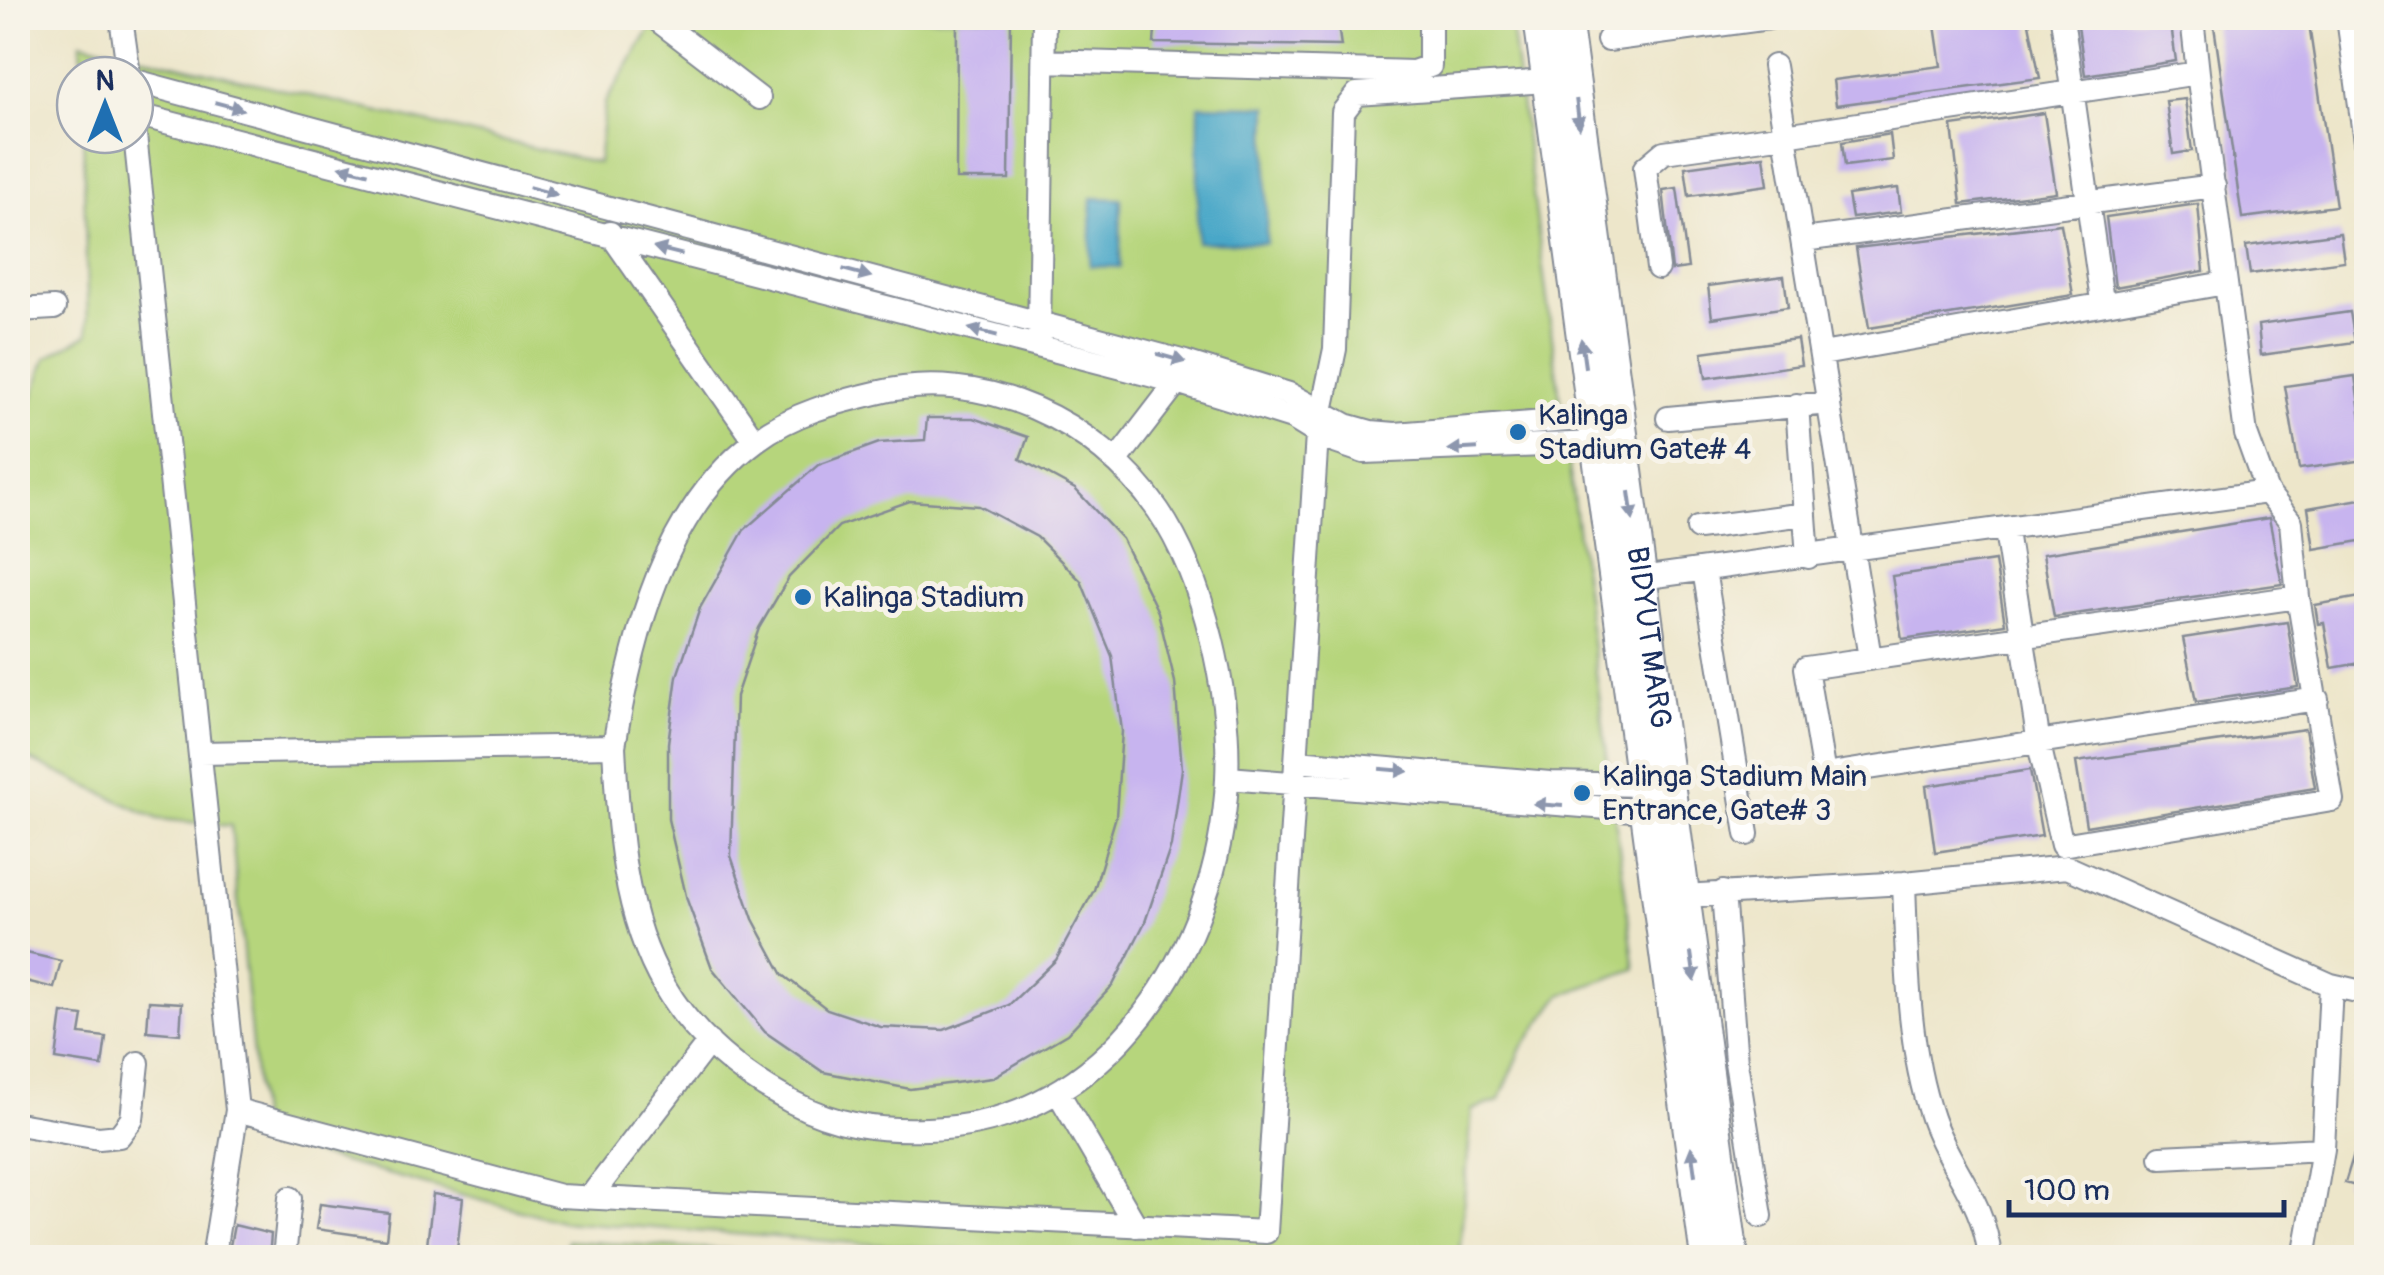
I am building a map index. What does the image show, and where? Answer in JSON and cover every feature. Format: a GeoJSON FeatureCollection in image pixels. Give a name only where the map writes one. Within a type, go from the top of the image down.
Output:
{"type":"FeatureCollection","features":[{"type":"Feature","properties":{"kind":"main road","name":"BIDYUT MARG"},"geometry":{"type":"LineString","coordinates":[[1539,18],[1706,1258]]}},
{"type":"Feature","properties":{"kind":"main road","name":"BIDYUT MARG"},"geometry":{"type":"LineString","coordinates":[[1566,18],[1733,1258]]}},
{"type":"Feature","properties":{"kind":"street"},"geometry":{"type":"LineString","coordinates":[[121,18],[126,55]]}},
{"type":"Feature","properties":{"kind":"street"},"geometry":{"type":"LineString","coordinates":[[656,18],[759,98]]}},
{"type":"Feature","properties":{"kind":"street"},"geometry":{"type":"LineString","coordinates":[[1037,346],[1044,18]]}},
{"type":"Feature","properties":{"kind":"street"},"geometry":{"type":"LineString","coordinates":[[1045,60],[1414,72],[1430,66],[1430,18]]}},
{"type":"Feature","properties":{"kind":"street"},"geometry":{"type":"LineString","coordinates":[[1608,40],[1769,18]]}},
{"type":"Feature","properties":{"kind":"street"},"geometry":{"type":"LineString","coordinates":[[2062,18],[2102,301]]}},
{"type":"Feature","properties":{"kind":"street"},"geometry":{"type":"LineString","coordinates":[[2006,531],[2039,744],[2062,844],[2332,800],[2298,598],[2290,522],[2267,492],[2246,434],[2192,18]]}},
{"type":"Feature","properties":{"kind":"street"},"geometry":{"type":"LineString","coordinates":[[2348,18],[2366,149]]}},
{"type":"Feature","properties":{"kind":"street"},"geometry":{"type":"LineString","coordinates":[[1774,66],[1870,658]]}},
{"type":"Feature","properties":{"kind":"street"},"geometry":{"type":"LineString","coordinates":[[1658,268],[1645,168],[1652,158],[1664,152],[2073,95],[2198,73]]}},
{"type":"Feature","properties":{"kind":"street"},"geometry":{"type":"LineString","coordinates":[[237,1110],[560,1196],[1266,1232],[1317,435],[1335,348],[1344,112],[1357,94],[1547,81]]}},
{"type":"Feature","properties":{"kind":"street"},"geometry":{"type":"LineString","coordinates":[[155,86],[1040,321],[1290,394],[1346,425],[1395,434],[1594,430]]}},
{"type":"Feature","properties":{"kind":"street"},"geometry":{"type":"LineString","coordinates":[[155,119],[1177,382],[1292,418],[1317,435],[1364,452],[1594,430]]}},
{"type":"Feature","properties":{"kind":"street"},"geometry":{"type":"LineString","coordinates":[[137,155],[237,1110],[214,1258]]}},
{"type":"Feature","properties":{"kind":"street"},"geometry":{"type":"LineString","coordinates":[[1803,240],[2090,206],[2214,186]]}},
{"type":"Feature","properties":{"kind":"street"},"geometry":{"type":"LineString","coordinates":[[599,206],[612,237],[755,441]]}},
{"type":"Feature","properties":{"kind":"street"},"geometry":{"type":"LineString","coordinates":[[1822,354],[2102,301],[2225,283]]}},
{"type":"Feature","properties":{"kind":"street"},"geometry":{"type":"LineString","coordinates":[[18,310],[54,308]]}},
{"type":"Feature","properties":{"kind":"street"},"geometry":{"type":"LineString","coordinates":[[1117,460],[1177,382]]}},
{"type":"Feature","properties":{"kind":"street"},"geometry":{"type":"LineString","coordinates":[[900,387],[982,388],[1039,410],[1117,460],[1160,512],[1195,586],[1218,663],[1228,778],[1205,904],[1175,970],[1130,1034],[1059,1094],[1001,1118],[944,1129],[885,1130],[822,1118],[755,1083],[709,1042],[665,988],[640,928],[619,838],[614,746],[628,664],[648,595],[678,536],[713,485],[755,441],[816,407],[900,387]]}},
{"type":"Feature","properties":{"kind":"street"},"geometry":{"type":"LineString","coordinates":[[1668,418],[1829,403]]}},
{"type":"Feature","properties":{"kind":"street"},"geometry":{"type":"LineString","coordinates":[[1797,405],[1808,557]]}},
{"type":"Feature","properties":{"kind":"street"},"geometry":{"type":"LineString","coordinates":[[1641,578],[2006,531],[2267,492]]}},
{"type":"Feature","properties":{"kind":"street"},"geometry":{"type":"LineString","coordinates":[[1698,528],[1805,514]]}},
{"type":"Feature","properties":{"kind":"street"},"geometry":{"type":"LineString","coordinates":[[1704,570],[1748,834]]}},
{"type":"Feature","properties":{"kind":"street"},"geometry":{"type":"LineString","coordinates":[[2298,598],[1806,668],[1824,774],[2317,699]]}},
{"type":"Feature","properties":{"kind":"street"},"geometry":{"type":"LineString","coordinates":[[200,753],[614,746]]}},
{"type":"Feature","properties":{"kind":"street"},"geometry":{"type":"LineString","coordinates":[[1228,778],[1296,772],[1643,798]]}},
{"type":"Feature","properties":{"kind":"street"},"geometry":{"type":"LineString","coordinates":[[1683,896],[1904,883],[2067,868],[2330,985],[2366,993]]}},
{"type":"Feature","properties":{"kind":"street"},"geometry":{"type":"LineString","coordinates":[[1904,883],[1906,954],[1930,1113],[1981,1211],[1990,1258]]}},
{"type":"Feature","properties":{"kind":"street"},"geometry":{"type":"LineString","coordinates":[[1723,892],[1736,1062],[1761,1216]]}},
{"type":"Feature","properties":{"kind":"street"},"geometry":{"type":"LineString","coordinates":[[2304,1258],[2324,1149],[2330,985]]}},
{"type":"Feature","properties":{"kind":"street"},"geometry":{"type":"LineString","coordinates":[[591,1196],[709,1042]]}},
{"type":"Feature","properties":{"kind":"street"},"geometry":{"type":"LineString","coordinates":[[18,1124],[99,1138],[119,1136],[132,1120],[138,1063]]}},
{"type":"Feature","properties":{"kind":"street"},"geometry":{"type":"LineString","coordinates":[[1059,1094],[1136,1226]]}},
{"type":"Feature","properties":{"kind":"street"},"geometry":{"type":"LineString","coordinates":[[2160,1157],[2324,1149]]}},
{"type":"Feature","properties":{"kind":"street"},"geometry":{"type":"LineString","coordinates":[[284,1258],[290,1198]]}},
{"type":"Feature","properties":{"kind":"street"},"geometry":{"type":"LineString","coordinates":[[18,1252],[25,1258]]}},
{"type":"Feature","properties":{"kind":"green space","name":"Kalinga Stadium"},"geometry":{"type":"Polygon","coordinates":[[[657,18],[1510,18],[1635,969],[1561,995],[1522,1048],[1499,1101],[1472,1110],[1459,1257],[1043,1257],[561,1221],[261,1140],[231,826],[158,819],[18,754],[18,440],[46,358],[88,334],[84,155],[155,155],[155,59],[598,163],[605,103],[657,18]]]}},
{"type":"Feature","properties":{"kind":"green space","name":"Kalinga Stadium"},"geometry":{"type":"Polygon","coordinates":[[[81,42],[137,55],[81,55],[81,42]]]}},
{"type":"Feature","properties":{"kind":"green space"},"geometry":{"type":"Polygon","coordinates":[[[567,1241],[766,1252],[766,1257],[566,1257],[567,1241]]]}},
{"type":"Feature","properties":{"kind":"water"},"geometry":{"type":"Polygon","coordinates":[[[1199,105],[1268,106],[1266,243],[1197,242],[1199,105]]]}},
{"type":"Feature","properties":{"kind":"water"},"geometry":{"type":"Polygon","coordinates":[[[1092,198],[1121,199],[1120,267],[1090,266],[1092,198]]]}},
{"type":"Feature","properties":{"kind":"building"},"geometry":{"type":"Polygon","coordinates":[[[957,18],[1011,18],[1009,179],[956,179],[957,18]]]}},
{"type":"Feature","properties":{"kind":"building"},"geometry":{"type":"Polygon","coordinates":[[[1156,18],[1337,18],[1341,46],[1154,43],[1156,18]]]}},
{"type":"Feature","properties":{"kind":"building"},"geometry":{"type":"Polygon","coordinates":[[[2028,18],[2040,78],[1836,105],[1833,80],[1941,66],[1935,25],[2028,18]]]}},
{"type":"Feature","properties":{"kind":"building"},"geometry":{"type":"Polygon","coordinates":[[[2077,18],[2170,18],[2176,61],[2085,75],[2077,18]]]}},
{"type":"Feature","properties":{"kind":"building"},"geometry":{"type":"Polygon","coordinates":[[[2308,18],[2336,206],[2242,218],[2214,26],[2308,18]]]}},
{"type":"Feature","properties":{"kind":"building"},"geometry":{"type":"Polygon","coordinates":[[[2185,99],[2192,151],[2173,154],[2166,101],[2185,99]]]}},
{"type":"Feature","properties":{"kind":"building"},"geometry":{"type":"Polygon","coordinates":[[[2044,113],[2056,192],[1961,204],[1952,126],[2044,113]]]}},
{"type":"Feature","properties":{"kind":"building"},"geometry":{"type":"Polygon","coordinates":[[[1890,134],[1893,160],[1845,166],[1842,142],[1890,134]]]}},
{"type":"Feature","properties":{"kind":"building"},"geometry":{"type":"Polygon","coordinates":[[[1764,156],[1768,185],[1689,196],[1685,167],[1764,156]]]}},
{"type":"Feature","properties":{"kind":"building"},"geometry":{"type":"Polygon","coordinates":[[[1677,188],[1688,268],[1672,270],[1663,190],[1677,188]]]}},
{"type":"Feature","properties":{"kind":"building"},"geometry":{"type":"Polygon","coordinates":[[[1898,188],[1901,212],[1852,218],[1848,195],[1898,188]]]}},
{"type":"Feature","properties":{"kind":"building"},"geometry":{"type":"Polygon","coordinates":[[[2198,204],[2204,271],[2115,287],[2106,217],[2198,204]]]}},
{"type":"Feature","properties":{"kind":"building"},"geometry":{"type":"Polygon","coordinates":[[[2061,224],[2073,295],[1869,328],[1856,248],[2061,224]]]}},
{"type":"Feature","properties":{"kind":"building"},"geometry":{"type":"Polygon","coordinates":[[[2340,233],[2344,261],[2250,274],[2246,246],[2340,233]]]}},
{"type":"Feature","properties":{"kind":"building"},"geometry":{"type":"Polygon","coordinates":[[[1784,276],[1788,307],[1712,318],[1708,286],[1784,276]]]}},
{"type":"Feature","properties":{"kind":"building"},"geometry":{"type":"Polygon","coordinates":[[[2350,312],[2355,342],[2261,355],[2258,325],[2350,312]]]}},
{"type":"Feature","properties":{"kind":"building"},"geometry":{"type":"Polygon","coordinates":[[[1797,339],[1801,365],[1706,378],[1702,352],[1797,339]]]}},
{"type":"Feature","properties":{"kind":"building"},"geometry":{"type":"Polygon","coordinates":[[[2355,376],[2362,426],[2366,426],[2366,460],[2299,469],[2285,386],[2355,376]]]}},
{"type":"Feature","properties":{"kind":"building"},"geometry":{"type":"Polygon","coordinates":[[[927,418],[973,418],[1028,437],[1020,459],[1075,489],[1122,539],[1158,612],[1175,682],[1182,769],[1171,846],[1145,922],[1113,985],[1067,1034],[992,1078],[910,1089],[823,1072],[765,1032],[712,968],[687,900],[668,819],[668,743],[677,676],[700,608],[744,530],[818,465],[879,443],[925,440],[927,418]],[[910,501],[839,526],[789,577],[759,628],[736,696],[731,856],[753,919],[783,975],[827,1009],[881,1027],[944,1030],[1009,1005],[1056,960],[1094,890],[1116,816],[1122,731],[1112,656],[1081,581],[1037,537],[979,506],[910,501]]]}},
{"type":"Feature","properties":{"kind":"building"},"geometry":{"type":"Polygon","coordinates":[[[2366,498],[2366,540],[2314,549],[2308,508],[2366,498]]]}},
{"type":"Feature","properties":{"kind":"building"},"geometry":{"type":"Polygon","coordinates":[[[2269,518],[2282,584],[2054,617],[2043,554],[2269,518]]]}},
{"type":"Feature","properties":{"kind":"building"},"geometry":{"type":"Polygon","coordinates":[[[1995,561],[2005,624],[1902,639],[1892,576],[1995,561]]]}},
{"type":"Feature","properties":{"kind":"building"},"geometry":{"type":"Polygon","coordinates":[[[2366,596],[2366,662],[2332,668],[2324,623],[2318,624],[2315,605],[2366,596]]]}},
{"type":"Feature","properties":{"kind":"building"},"geometry":{"type":"Polygon","coordinates":[[[2287,622],[2298,687],[2196,702],[2183,638],[2287,622]]]}},
{"type":"Feature","properties":{"kind":"building"},"geometry":{"type":"Polygon","coordinates":[[[2305,729],[2315,788],[2086,826],[2076,762],[2305,729]]]}},
{"type":"Feature","properties":{"kind":"building"},"geometry":{"type":"Polygon","coordinates":[[[2030,770],[2042,836],[1935,852],[1926,786],[2030,770]]]}},
{"type":"Feature","properties":{"kind":"building"},"geometry":{"type":"Polygon","coordinates":[[[18,951],[61,961],[54,988],[18,979],[18,951]]]}},
{"type":"Feature","properties":{"kind":"building"},"geometry":{"type":"Polygon","coordinates":[[[149,1001],[182,1003],[180,1034],[147,1031],[149,1001]]]}},
{"type":"Feature","properties":{"kind":"building"},"geometry":{"type":"Polygon","coordinates":[[[62,1013],[83,1016],[80,1034],[106,1037],[102,1066],[56,1059],[62,1013]]]}},
{"type":"Feature","properties":{"kind":"building"},"geometry":{"type":"Polygon","coordinates":[[[2363,1124],[2366,1125],[2366,1189],[2345,1183],[2363,1124]]]}},
{"type":"Feature","properties":{"kind":"building"},"geometry":{"type":"Polygon","coordinates":[[[433,1194],[463,1198],[456,1258],[426,1254],[433,1194]]]}},
{"type":"Feature","properties":{"kind":"building"},"geometry":{"type":"Polygon","coordinates":[[[320,1204],[389,1213],[386,1239],[316,1229],[320,1204]]]}},
{"type":"Feature","properties":{"kind":"building"},"geometry":{"type":"Polygon","coordinates":[[[234,1225],[271,1234],[269,1258],[229,1251],[234,1225]]]}},
{"type":"Feature","properties":{"kind":"place","name":"Kalinga Stadium Gate# 4"},"geometry":{"type":"Point","coordinates":[1518,432]}},
{"type":"Feature","properties":{"kind":"place","name":"Kalinga Stadium"},"geometry":{"type":"Point","coordinates":[803,597]}},
{"type":"Feature","properties":{"kind":"place","name":"Kalinga Stadium Main Entrance, Gate# 3"},"geometry":{"type":"Point","coordinates":[1582,793]}}]}
